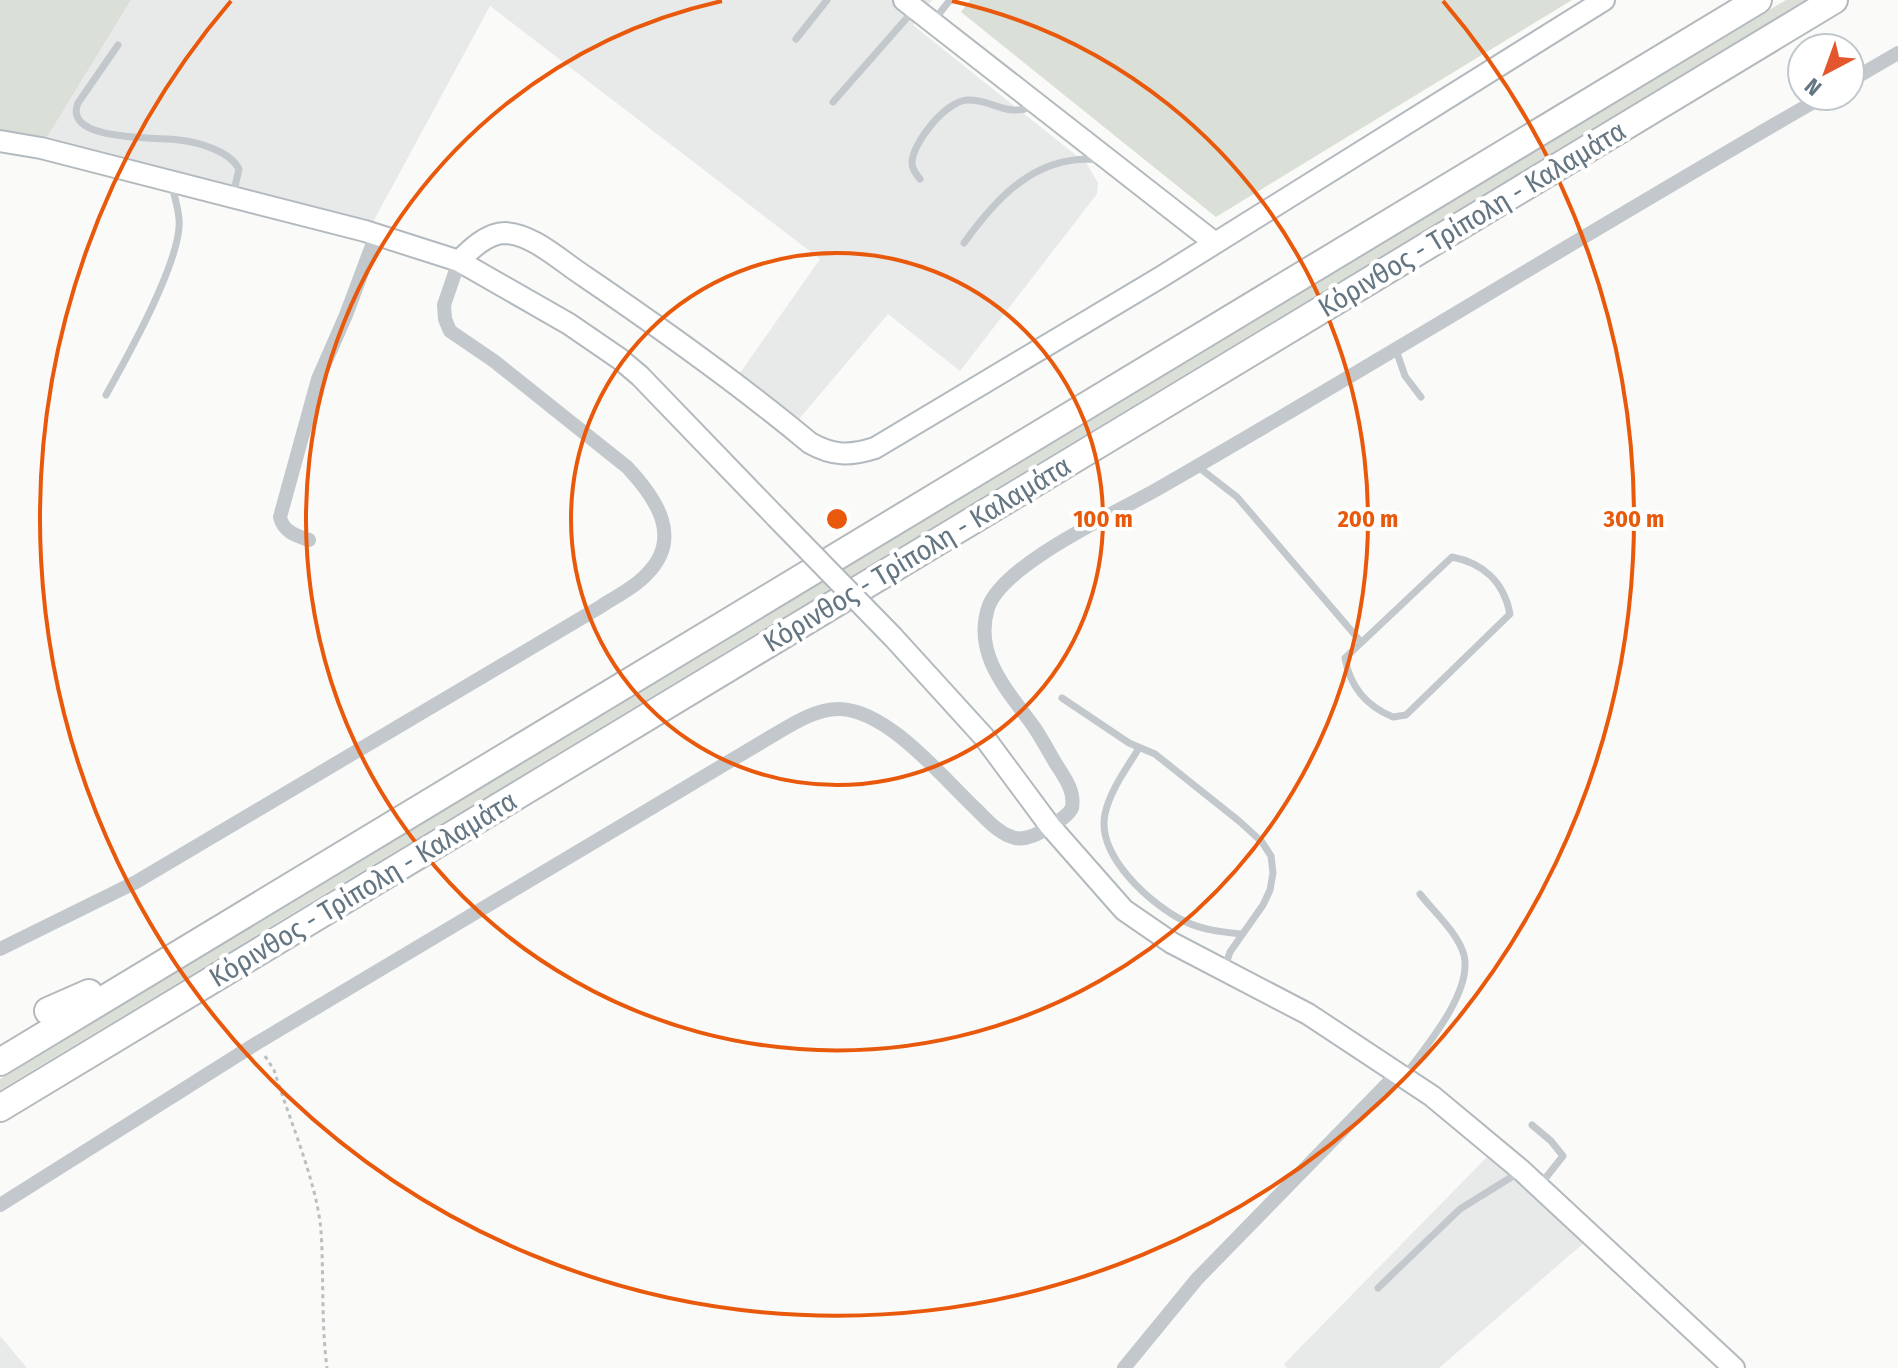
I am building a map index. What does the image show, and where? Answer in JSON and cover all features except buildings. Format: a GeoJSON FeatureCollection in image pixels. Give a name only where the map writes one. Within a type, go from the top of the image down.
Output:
{"type":"FeatureCollection","features":[{"type":"Feature","properties":{"kind":"highway","name":"Κόρινθος - Τρίπολη - Καλαμάτα"},"geometry":{"type":"LineString","coordinates":[[0,1062],[1758,0]]}},
{"type":"Feature","properties":{"kind":"highway","name":"Κόρινθος - Τρίπολη - Καλαμάτα"},"geometry":{"type":"LineString","coordinates":[[0,1108],[1834,0]]}},
{"type":"Feature","properties":{"kind":"highway"},"geometry":{"type":"LineString","coordinates":[[48,1011],[176,955]]}},
{"type":"Feature","properties":{"kind":"highway"},"geometry":{"type":"LineString","coordinates":[[57,1087],[81,1059]]}},
{"type":"Feature","properties":{"kind":"street"},"geometry":{"type":"LineString","coordinates":[[0,949],[136,882],[600,607],[645,578],[657,563],[663,547],[664,527],[660,510],[627,467],[494,361],[450,331],[444,305],[459,261],[473,247],[491,236],[504,233],[534,243],[653,322],[810,443],[826,452],[856,454],[875,448],[1215,243],[1604,0]]}},
{"type":"Feature","properties":{"kind":"street"},"geometry":{"type":"LineString","coordinates":[[909,4],[1215,243]]}},
{"type":"Feature","properties":{"kind":"street"},"geometry":{"type":"LineString","coordinates":[[1866,72],[1898,53]]}},
{"type":"Feature","properties":{"kind":"street"},"geometry":{"type":"LineString","coordinates":[[0,1205],[257,1043],[767,739],[823,712],[836,709],[853,711],[895,733],[989,822],[1008,836],[1018,839],[1029,837],[1050,826],[1069,813],[1072,794],[1036,729],[994,671],[988,656],[986,618],[992,600],[1006,581],[1038,557],[1797,112]]}},
{"type":"Feature","properties":{"kind":"street"},"geometry":{"type":"LineString","coordinates":[[0,141],[41,148],[232,197],[376,235],[459,261],[569,324],[620,359],[893,637],[984,737],[1050,826],[1124,910],[1172,943],[1308,1014],[1402,1074],[1477,1131],[1734,1368]]}},
{"type":"Feature","properties":{"kind":"street"},"geometry":{"type":"LineString","coordinates":[[309,540],[291,534],[281,523],[280,517],[318,379],[376,235]]}},
{"type":"Feature","properties":{"kind":"street"},"geometry":{"type":"LineString","coordinates":[[1124,1368],[1197,1279],[1402,1074]]}},
{"type":"Feature","properties":{"kind":"lane"},"geometry":{"type":"LineString","coordinates":[[796,39],[827,0]]}},
{"type":"Feature","properties":{"kind":"lane"},"geometry":{"type":"LineString","coordinates":[[932,22],[950,0]]}},
{"type":"Feature","properties":{"kind":"lane"},"geometry":{"type":"LineString","coordinates":[[833,102],[909,4]]}},
{"type":"Feature","properties":{"kind":"lane"},"geometry":{"type":"LineString","coordinates":[[118,45],[78,103],[75,110],[77,118],[90,130],[135,138],[182,140],[222,153],[239,169],[232,197]]}},
{"type":"Feature","properties":{"kind":"lane"},"geometry":{"type":"LineString","coordinates":[[920,179],[912,165],[914,152],[929,128],[957,102],[980,102],[1009,111],[1039,105]]}},
{"type":"Feature","properties":{"kind":"lane"},"geometry":{"type":"LineString","coordinates":[[964,243],[1015,184],[1036,171],[1053,164],[1087,159],[1110,161]]}},
{"type":"Feature","properties":{"kind":"lane"},"geometry":{"type":"LineString","coordinates":[[106,395],[172,259],[180,219],[170,181]]}},
{"type":"Feature","properties":{"kind":"lane"},"geometry":{"type":"LineString","coordinates":[[1396,348],[1405,376],[1421,397]]}},
{"type":"Feature","properties":{"kind":"lane"},"geometry":{"type":"LineString","coordinates":[[1197,466],[1237,497],[1361,642]]}},
{"type":"Feature","properties":{"kind":"lane"},"geometry":{"type":"LineString","coordinates":[[1452,557],[1484,569],[1499,585],[1508,603],[1510,614],[1406,715],[1393,717],[1382,713],[1356,690],[1345,658],[1361,642],[1452,557]]}},
{"type":"Feature","properties":{"kind":"lane"},"geometry":{"type":"LineString","coordinates":[[1062,698],[1139,748],[1155,754],[1239,821],[1262,842],[1271,856],[1273,873],[1270,890],[1230,952],[1224,969]]}},
{"type":"Feature","properties":{"kind":"lane"},"geometry":{"type":"LineString","coordinates":[[1139,748],[1114,791],[1105,815],[1108,845],[1117,861],[1150,899],[1187,922],[1214,931],[1241,934]]}},
{"type":"Feature","properties":{"kind":"lane"},"geometry":{"type":"LineString","coordinates":[[1402,1074],[1445,1022],[1455,1001],[1465,965],[1459,942],[1420,894]]}},
{"type":"Feature","properties":{"kind":"lane"},"geometry":{"type":"LineString","coordinates":[[1532,1125],[1563,1156],[1539,1187]]}},
{"type":"Feature","properties":{"kind":"lane"},"geometry":{"type":"LineString","coordinates":[[1378,1288],[1460,1209],[1521,1170]]}},
{"type":"Feature","properties":{"kind":"path"},"geometry":{"type":"LineString","coordinates":[[257,1043],[274,1070],[310,1182],[321,1229],[321,1299],[327,1368]]}},
{"type":"Feature","properties":{"kind":"shaded area"},"geometry":{"type":"Polygon","coordinates":[[[0,0],[131,0],[44,142],[0,134],[0,0]]]}},
{"type":"Feature","properties":{"kind":"shaded area"},"geometry":{"type":"Polygon","coordinates":[[[131,0],[932,0],[913,25],[1087,164],[1098,183],[1097,194],[960,371],[888,314],[799,419],[740,373],[820,259],[490,6],[373,222],[44,142],[131,0]]]}},
{"type":"Feature","properties":{"kind":"shaded area"},"geometry":{"type":"Polygon","coordinates":[[[970,0],[1572,0],[1216,217],[961,12],[970,0]]]}},
{"type":"Feature","properties":{"kind":"shaded area"},"geometry":{"type":"Polygon","coordinates":[[[1786,0],[1805,0],[0,1090],[0,1079],[1786,0]]]}},
{"type":"Feature","properties":{"kind":"shaded area"},"geometry":{"type":"Polygon","coordinates":[[[1488,1156],[1585,1242],[1439,1368],[1287,1368],[1284,1364],[1488,1156]]]}},
{"type":"Feature","properties":{"kind":"shaded area"},"geometry":{"type":"Polygon","coordinates":[[[0,1336],[27,1368],[0,1368],[0,1336]]]}}]}
